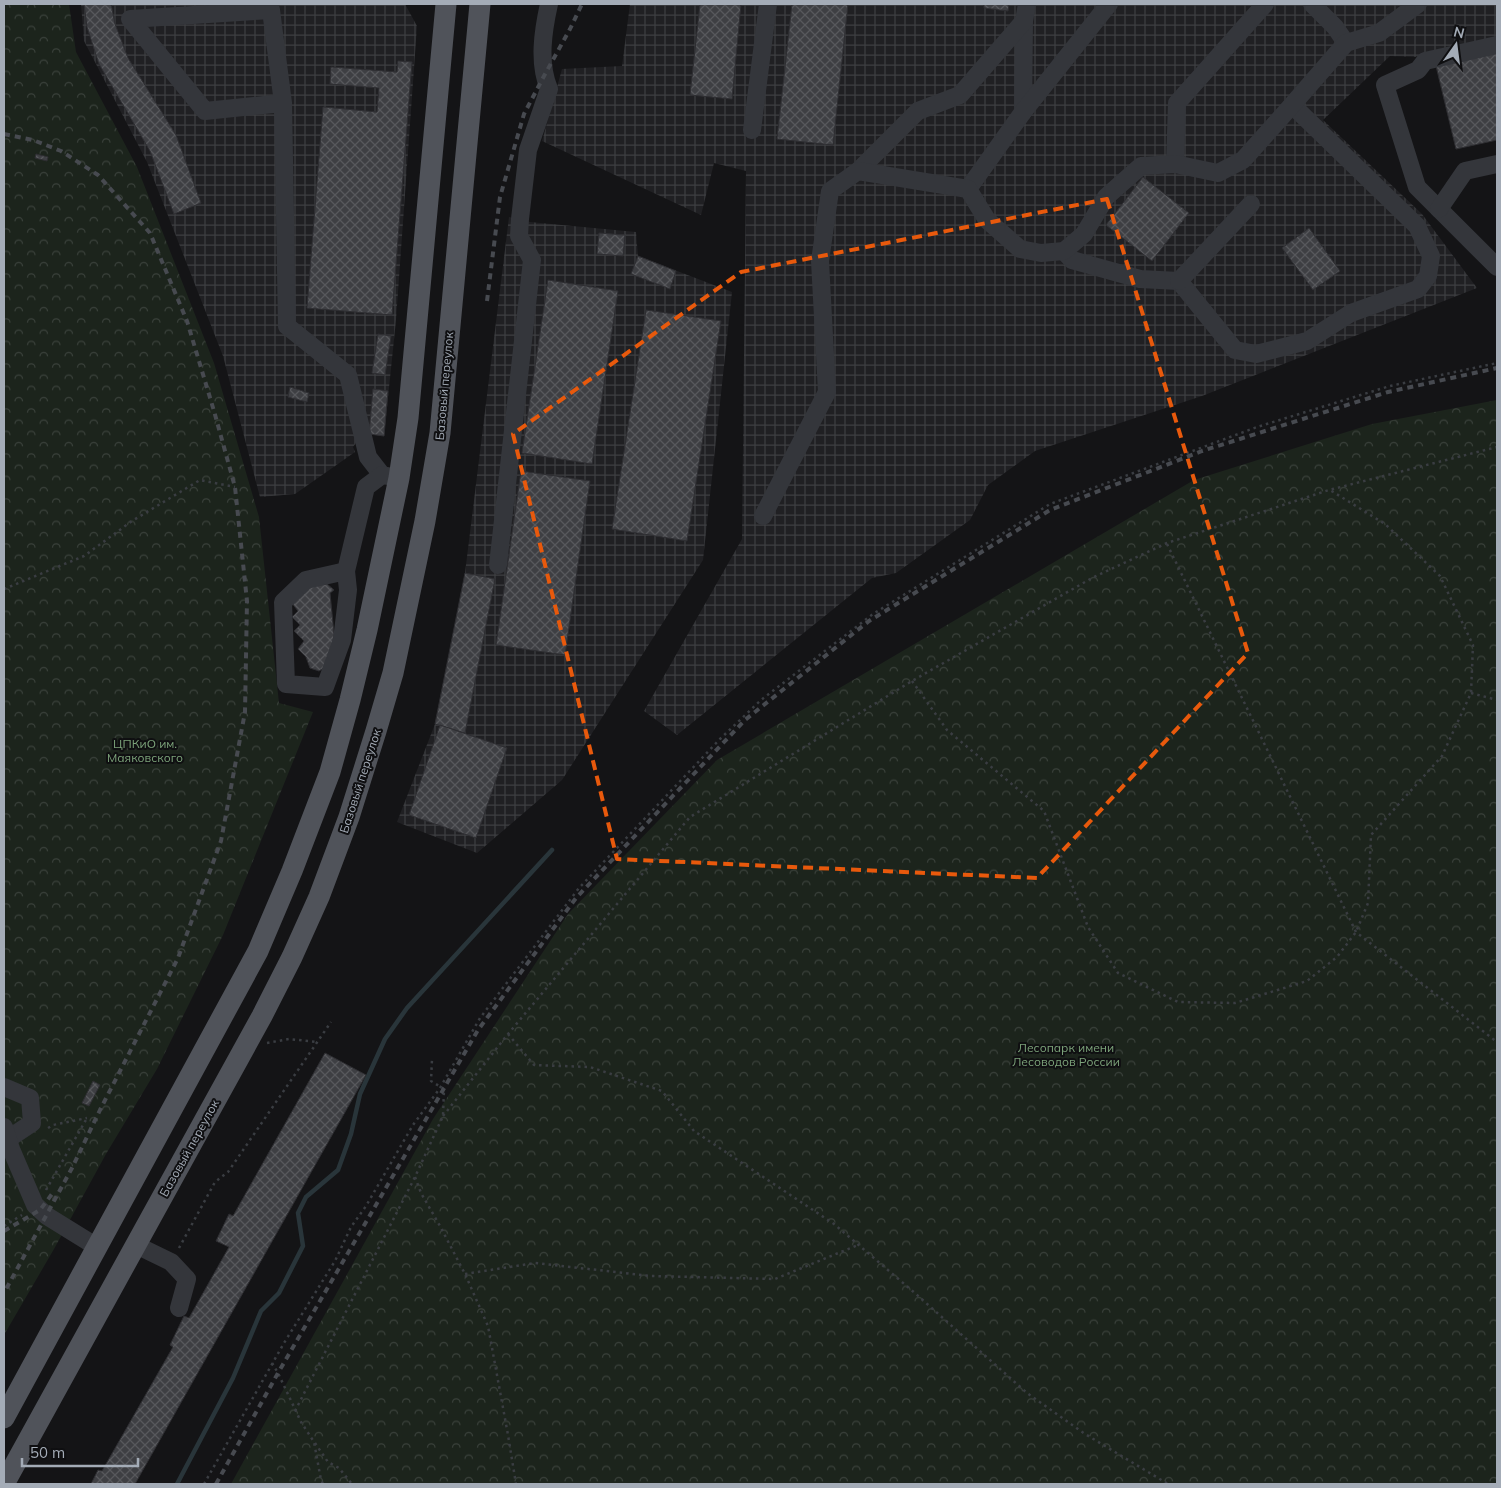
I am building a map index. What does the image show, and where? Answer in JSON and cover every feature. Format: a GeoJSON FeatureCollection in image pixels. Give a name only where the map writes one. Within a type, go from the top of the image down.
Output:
{"type":"FeatureCollection","features":[{"type":"Feature","properties":{"kind":"main road"},"geometry":{"type":"LineString","coordinates":[[4,1418],[258,951],[292,871],[330,772],[367,630],[390,476],[408,418],[446,4]]}},
{"type":"Feature","properties":{"kind":"main road","name":"Базовый переулок"},"geometry":{"type":"LineString","coordinates":[[4,1484],[262,1016],[308,923],[349,818],[393,673],[425,520],[440,432],[480,4]]}},
{"type":"Feature","properties":{"kind":"street"},"geometry":{"type":"LineString","coordinates":[[498,565],[532,260],[519,236],[520,219],[528,150],[549,89],[544,76],[543,30],[549,4]]}},
{"type":"Feature","properties":{"kind":"street"},"geometry":{"type":"LineString","coordinates":[[752,130],[768,4]]}},
{"type":"Feature","properties":{"kind":"street"},"geometry":{"type":"LineString","coordinates":[[968,189],[1023,112],[1109,4]]}},
{"type":"Feature","properties":{"kind":"street"},"geometry":{"type":"LineString","coordinates":[[1175,164],[1177,103],[1265,4]]}},
{"type":"Feature","properties":{"kind":"street"},"geometry":{"type":"LineString","coordinates":[[1312,4],[1335,27],[1346,43]]}},
{"type":"Feature","properties":{"kind":"street"},"geometry":{"type":"LineString","coordinates":[[858,171],[968,189],[987,220],[1020,249],[1041,253],[1064,251],[1084,234],[1106,197],[1140,166],[1175,164],[1218,173],[1243,160],[1346,43],[1379,33],[1418,4]]}},
{"type":"Feature","properties":{"kind":"street"},"geometry":{"type":"LineString","coordinates":[[283,103],[205,112],[130,19],[271,10],[283,103],[287,326],[348,375],[368,458],[390,476],[366,487],[346,572],[348,590],[342,640],[325,687],[286,684],[282,602],[306,580],[346,572]]}},
{"type":"Feature","properties":{"kind":"street"},"geometry":{"type":"LineString","coordinates":[[1023,112],[1025,12]]}},
{"type":"Feature","properties":{"kind":"street"},"geometry":{"type":"LineString","coordinates":[[763,516],[827,392],[820,261],[830,191],[858,171],[918,111],[960,95],[1025,12]]}},
{"type":"Feature","properties":{"kind":"street"},"geometry":{"type":"LineString","coordinates":[[1497,45],[1425,61],[1418,70],[1385,85],[1417,187],[1497,267]]}},
{"type":"Feature","properties":{"kind":"street"},"geometry":{"type":"LineString","coordinates":[[1064,251],[1072,260],[1140,279],[1179,281],[1235,350],[1256,354],[1307,341],[1351,313],[1418,289],[1428,276],[1431,256],[1417,226],[1292,105]]}},
{"type":"Feature","properties":{"kind":"street"},"geometry":{"type":"LineString","coordinates":[[1439,209],[1466,172],[1497,164]]}},
{"type":"Feature","properties":{"kind":"street"},"geometry":{"type":"LineString","coordinates":[[1179,281],[1251,204]]}},
{"type":"Feature","properties":{"kind":"street"},"geometry":{"type":"LineString","coordinates":[[4,1087],[30,1098],[32,1123],[6,1144],[35,1205],[46,1216],[97,1247]]}},
{"type":"Feature","properties":{"kind":"street"},"geometry":{"type":"LineString","coordinates":[[136,1245],[171,1262],[187,1279],[179,1308]]}},
{"type":"Feature","properties":{"kind":"path"},"geometry":{"type":"LineString","coordinates":[[204,1484],[272,1363],[335,1261],[351,1227],[366,1206],[413,1125],[440,1088],[480,1018],[579,888],[720,738],[761,700],[873,614],[1050,504],[1257,427],[1390,386],[1497,363]]}},
{"type":"Feature","properties":{"kind":"path"},"geometry":{"type":"LineString","coordinates":[[295,1411],[415,1177],[443,1116],[508,1034],[690,817],[912,682],[1092,578],[1167,543],[1329,490],[1497,447]]}},
{"type":"Feature","properties":{"kind":"path"},"geometry":{"type":"LineString","coordinates":[[4,589],[84,556],[132,521],[200,480],[235,487]]}},
{"type":"Feature","properties":{"kind":"path"},"geometry":{"type":"LineString","coordinates":[[912,682],[947,730],[1044,811],[1088,927],[1118,973],[1178,1002],[1235,1003],[1307,981],[1337,957],[1356,932],[1368,903],[1371,834],[1442,756],[1471,693],[1473,646],[1440,576],[1385,524],[1329,490]]}},
{"type":"Feature","properties":{"kind":"path"},"geometry":{"type":"LineString","coordinates":[[1167,543],[1356,932],[1497,1042]]}},
{"type":"Feature","properties":{"kind":"path"},"geometry":{"type":"LineString","coordinates":[[1471,693],[1497,700]]}},
{"type":"Feature","properties":{"kind":"path"},"geometry":{"type":"LineString","coordinates":[[171,1262],[216,1182],[228,1172],[331,1022]]}},
{"type":"Feature","properties":{"kind":"path"},"geometry":{"type":"LineString","coordinates":[[508,1034],[534,1065],[590,1067],[662,1091],[694,1131],[834,1224],[916,1294],[1027,1394],[1085,1434],[1168,1484]]}},
{"type":"Feature","properties":{"kind":"path"},"geometry":{"type":"LineString","coordinates":[[266,1044],[289,1039],[317,1042]]}},
{"type":"Feature","properties":{"kind":"path"},"geometry":{"type":"LineString","coordinates":[[432,1059],[431,1081],[444,1089],[443,1116]]}},
{"type":"Feature","properties":{"kind":"path"},"geometry":{"type":"LineString","coordinates":[[4,1226],[18,1218],[38,1202],[87,1118]]}},
{"type":"Feature","properties":{"kind":"path"},"geometry":{"type":"LineString","coordinates":[[415,1177],[421,1193],[465,1274],[488,1326],[516,1484]]}},
{"type":"Feature","properties":{"kind":"path"},"geometry":{"type":"LineString","coordinates":[[465,1274],[535,1263],[651,1276],[775,1279],[858,1245]]}},
{"type":"Feature","properties":{"kind":"path"},"geometry":{"type":"LineString","coordinates":[[272,1363],[295,1411],[314,1442],[328,1462],[339,1468],[352,1484]]}},
{"type":"Feature","properties":{"kind":"path"},"geometry":{"type":"LineString","coordinates":[[314,1442],[320,1480],[323,1484]]}},
{"type":"Feature","properties":{"kind":"highlighted area"},"geometry":{"type":"Polygon","coordinates":[[[1107,199],[1248,653],[1037,878],[617,859],[513,434],[741,272],[1107,199]]]}},
{"type":"Feature","properties":{"kind":"shaded area"},"geometry":{"type":"Polygon","coordinates":[[[81,4],[405,4],[417,26],[396,320],[384,436],[363,433],[353,447],[355,452],[295,494],[260,497],[223,356],[147,162],[84,41],[81,4]]]}},
{"type":"Feature","properties":{"kind":"shaded area"},"geometry":{"type":"Polygon","coordinates":[[[630,4],[1497,4],[1497,52],[1436,66],[1416,57],[1390,56],[1323,120],[1422,214],[1477,288],[1202,396],[1035,451],[988,485],[970,520],[896,573],[872,578],[677,735],[644,711],[742,539],[746,171],[714,163],[701,215],[542,141],[562,69],[622,66],[630,4]]]}},
{"type":"Feature","properties":{"kind":"shaded area"},"geometry":{"type":"Polygon","coordinates":[[[509,217],[530,222],[636,232],[638,256],[732,292],[703,560],[562,780],[477,853],[397,822],[435,724],[465,573],[509,217]]]}},
{"type":"Feature","properties":{"kind":"green space","name":"ЦПКиО им. Маяковского"},"geometry":{"type":"Polygon","coordinates":[[[4,4],[69,4],[76,52],[137,167],[214,363],[259,517],[279,703],[313,712],[223,935],[157,1069],[106,1154],[4,1335],[4,4]]]}},
{"type":"Feature","properties":{"kind":"green space","name":"Лесопарк имени Лесоводов России"},"geometry":{"type":"Polygon","coordinates":[[[1497,400],[1497,1484],[231,1484],[433,1119],[568,914],[717,760],[1194,480],[1372,424],[1497,400]]]}},
{"type":"Feature","properties":{"kind":"building"},"geometry":{"type":"Polygon","coordinates":[[[84,4],[111,4],[115,24],[128,58],[176,135],[201,203],[174,214],[150,151],[99,64],[87,27],[84,4]]]}},
{"type":"Feature","properties":{"kind":"building"},"geometry":{"type":"Polygon","coordinates":[[[700,4],[741,4],[732,99],[690,95],[700,4]]]}},
{"type":"Feature","properties":{"kind":"building"},"geometry":{"type":"Polygon","coordinates":[[[792,4],[848,4],[833,145],[777,139],[792,4]]]}},
{"type":"Feature","properties":{"kind":"building"},"geometry":{"type":"Polygon","coordinates":[[[984,4],[1009,4],[1008,11],[984,8],[984,4]]]}},
{"type":"Feature","properties":{"kind":"building"},"geometry":{"type":"Polygon","coordinates":[[[1497,52],[1497,140],[1456,149],[1436,66],[1497,52]]]}},
{"type":"Feature","properties":{"kind":"building"},"geometry":{"type":"Polygon","coordinates":[[[398,61],[412,62],[392,315],[307,308],[323,107],[377,112],[379,88],[330,84],[331,67],[397,72],[398,61]]]}},
{"type":"Feature","properties":{"kind":"building"},"geometry":{"type":"Polygon","coordinates":[[[36,154],[48,157],[47,161],[35,158],[36,154]]]}},
{"type":"Feature","properties":{"kind":"building"},"geometry":{"type":"Polygon","coordinates":[[[1143,177],[1189,213],[1152,261],[1106,225],[1143,177]]]}},
{"type":"Feature","properties":{"kind":"building"},"geometry":{"type":"Polygon","coordinates":[[[1309,228],[1340,271],[1313,290],[1282,248],[1309,228]]]}},
{"type":"Feature","properties":{"kind":"building"},"geometry":{"type":"Polygon","coordinates":[[[599,233],[625,235],[623,256],[597,254],[599,233]]]}},
{"type":"Feature","properties":{"kind":"building"},"geometry":{"type":"Polygon","coordinates":[[[638,256],[676,271],[670,289],[631,274],[638,256]]]}},
{"type":"Feature","properties":{"kind":"building"},"geometry":{"type":"Polygon","coordinates":[[[548,280],[618,291],[592,464],[522,453],[548,280]]]}},
{"type":"Feature","properties":{"kind":"building"},"geometry":{"type":"Polygon","coordinates":[[[646,310],[721,321],[687,541],[612,529],[646,310]]]}},
{"type":"Feature","properties":{"kind":"building"},"geometry":{"type":"Polygon","coordinates":[[[378,334],[391,336],[385,375],[372,373],[378,334]]]}},
{"type":"Feature","properties":{"kind":"building"},"geometry":{"type":"Polygon","coordinates":[[[290,387],[309,393],[307,402],[288,397],[290,387]]]}},
{"type":"Feature","properties":{"kind":"building"},"geometry":{"type":"Polygon","coordinates":[[[373,389],[388,391],[384,436],[369,434],[373,389]]]}},
{"type":"Feature","properties":{"kind":"building"},"geometry":{"type":"Polygon","coordinates":[[[521,471],[590,481],[565,655],[496,645],[521,471]]]}},
{"type":"Feature","properties":{"kind":"building"},"geometry":{"type":"Polygon","coordinates":[[[465,573],[495,579],[465,733],[435,724],[465,573]]]}},
{"type":"Feature","properties":{"kind":"building"},"geometry":{"type":"Polygon","coordinates":[[[327,584],[334,590],[330,593],[334,634],[333,651],[325,667],[319,671],[310,668],[306,657],[298,649],[304,641],[294,631],[300,625],[292,617],[298,611],[292,603],[308,586],[327,584]]]}},
{"type":"Feature","properties":{"kind":"building"},"geometry":{"type":"Polygon","coordinates":[[[440,725],[507,748],[476,838],[409,815],[440,725]]]}},
{"type":"Feature","properties":{"kind":"building"},"geometry":{"type":"Polygon","coordinates":[[[325,1053],[366,1075],[135,1484],[91,1484],[98,1470],[102,1471],[173,1347],[170,1345],[184,1316],[189,1318],[229,1247],[216,1241],[229,1214],[233,1216],[325,1053]]]}},
{"type":"Feature","properties":{"kind":"building"},"geometry":{"type":"Polygon","coordinates":[[[93,1081],[100,1085],[89,1106],[82,1103],[93,1081]]]}},
{"type":"Feature","properties":{"kind":"waterway"},"geometry":{"type":"LineString","coordinates":[[177,1484],[233,1378],[261,1311],[279,1293],[303,1246],[298,1213],[306,1197],[338,1170],[351,1134],[360,1094],[385,1039],[407,1008],[552,850]]}},
{"type":"Feature","properties":{"kind":"railway"},"geometry":{"type":"LineString","coordinates":[[487,301],[500,197],[524,114],[582,4]]}},
{"type":"Feature","properties":{"kind":"railway"},"geometry":{"type":"LineString","coordinates":[[4,134],[33,140],[61,151],[98,175],[150,233],[187,321],[235,487],[247,601],[245,712],[221,841],[178,958],[72,1168],[4,1293]]}},
{"type":"Feature","properties":{"kind":"railway"},"geometry":{"type":"LineString","coordinates":[[216,1484],[278,1373],[478,1030],[576,898],[745,720],[869,621],[1050,510],[1202,451],[1388,392],[1497,368]]}},
{"type":"Feature","properties":{"kind":"railway"},"geometry":{"type":"LineString","coordinates":[[4,1231],[40,1210],[52,1194]]}}]}
